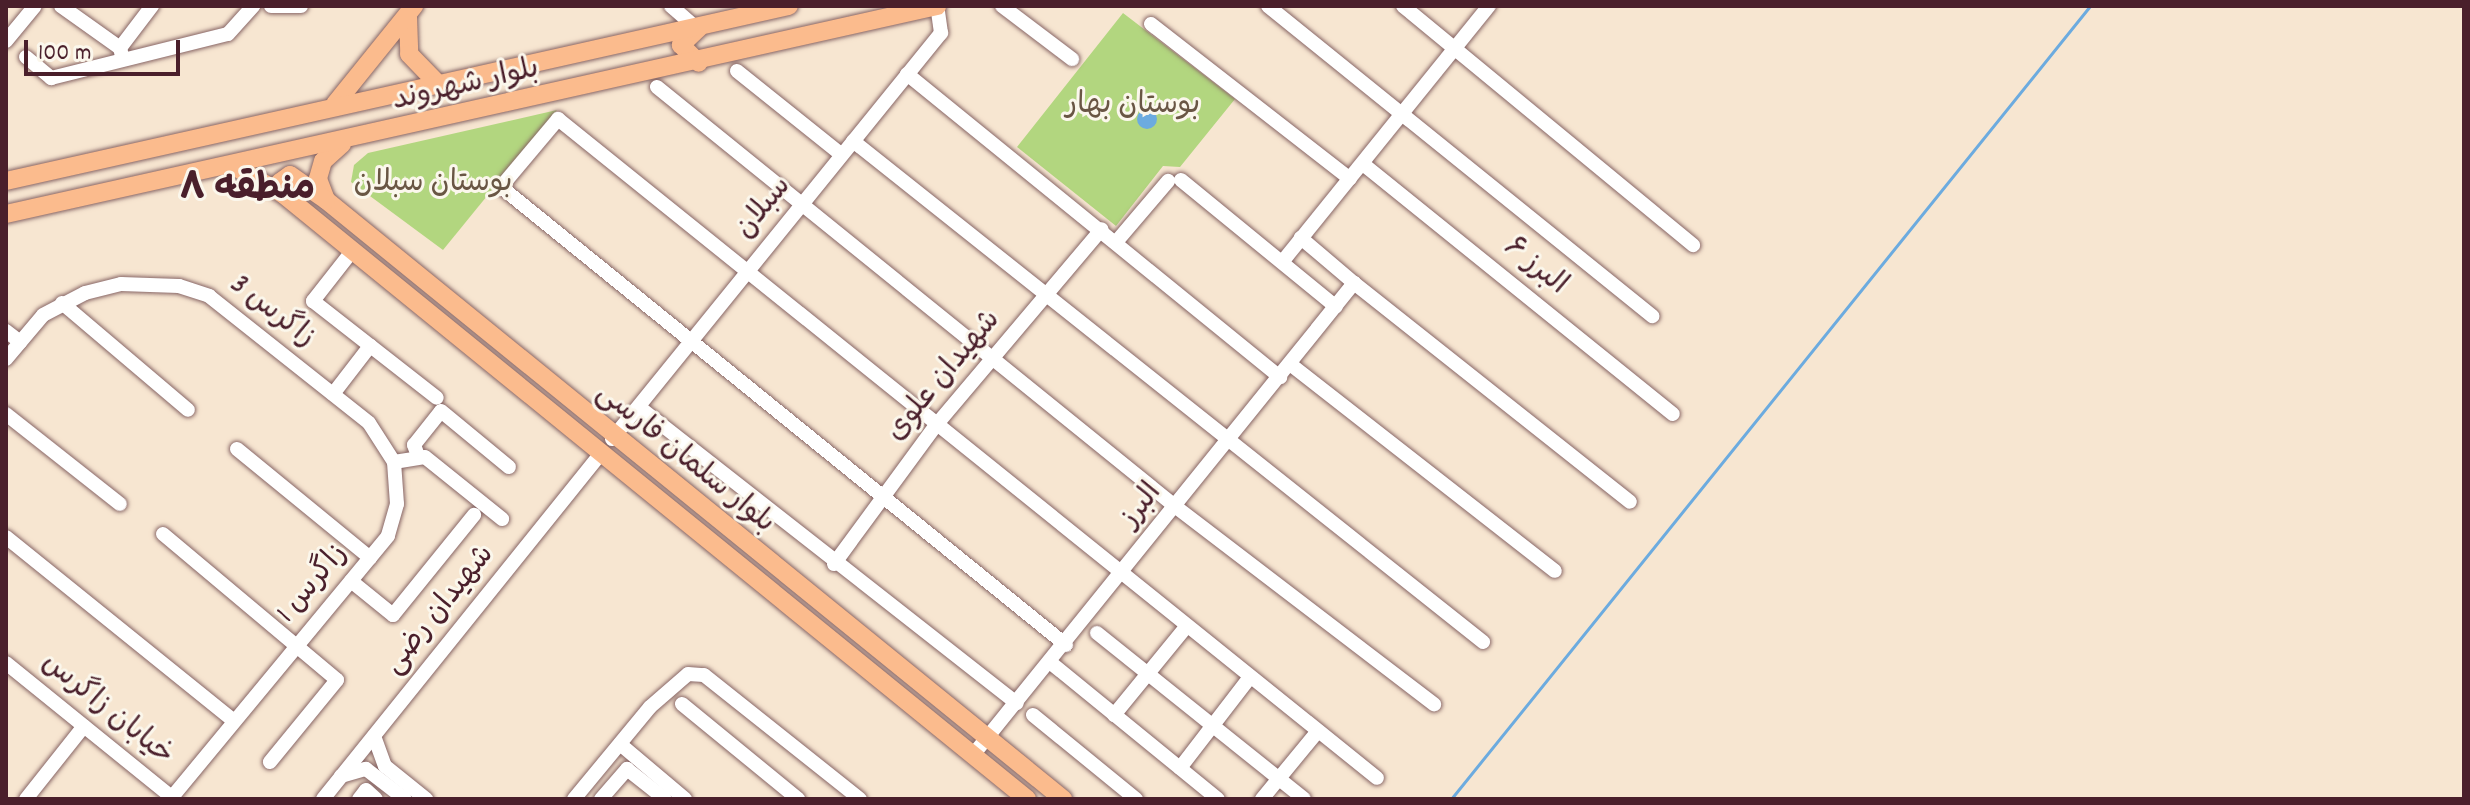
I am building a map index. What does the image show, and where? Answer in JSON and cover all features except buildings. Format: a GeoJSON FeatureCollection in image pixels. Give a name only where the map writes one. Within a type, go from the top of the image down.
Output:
{"type":"FeatureCollection","features":[{"type":"Feature","properties":{"kind":"main road","name":"بلوار شهروند"},"geometry":{"type":"LineString","coordinates":[[6,181],[335,104],[439,85],[789,6]]}},
{"type":"Feature","properties":{"kind":"main road","name":"بلوار شهروند"},"geometry":{"type":"LineString","coordinates":[[6,214],[656,79],[699,63],[937,6]]}},
{"type":"Feature","properties":{"kind":"main road"},"geometry":{"type":"LineString","coordinates":[[413,8],[409,54],[439,85]]}},
{"type":"Feature","properties":{"kind":"main road"},"geometry":{"type":"LineString","coordinates":[[335,104],[413,8]]}},
{"type":"Feature","properties":{"kind":"main road"},"geometry":{"type":"LineString","coordinates":[[698,28],[681,45],[699,63]]}},
{"type":"Feature","properties":{"kind":"main road"},"geometry":{"type":"LineString","coordinates":[[650,38],[662,52],[656,79]]}},
{"type":"Feature","properties":{"kind":"main road"},"geometry":{"type":"LineString","coordinates":[[326,200],[318,179],[323,161],[342,144]]}},
{"type":"Feature","properties":{"kind":"main road","name":"بلوار سلمان فارسی"},"geometry":{"type":"LineString","coordinates":[[235,167],[283,194],[600,455],[1027,799]]}},
{"type":"Feature","properties":{"kind":"main road","name":"بلوار سلمان فارسی"},"geometry":{"type":"LineString","coordinates":[[283,194],[280,182],[290,175],[326,200],[612,439],[1063,799]]}},
{"type":"Feature","properties":{"kind":"street"},"geometry":{"type":"LineString","coordinates":[[6,39],[35,6]]}},
{"type":"Feature","properties":{"kind":"street"},"geometry":{"type":"LineString","coordinates":[[61,6],[122,54]]}},
{"type":"Feature","properties":{"kind":"street"},"geometry":{"type":"LineString","coordinates":[[122,54],[152,6]]}},
{"type":"Feature","properties":{"kind":"street"},"geometry":{"type":"LineString","coordinates":[[26,57],[51,78],[122,54],[228,34],[253,6]]}},
{"type":"Feature","properties":{"kind":"street"},"geometry":{"type":"LineString","coordinates":[[271,6],[298,9]]}},
{"type":"Feature","properties":{"kind":"street"},"geometry":{"type":"LineString","coordinates":[[671,6],[698,28]]}},
{"type":"Feature","properties":{"kind":"street","name":"سبلان"},"geometry":{"type":"LineString","coordinates":[[612,439],[941,33],[937,6]]}},
{"type":"Feature","properties":{"kind":"street"},"geometry":{"type":"LineString","coordinates":[[1002,6],[1072,59]]}},
{"type":"Feature","properties":{"kind":"street"},"geometry":{"type":"LineString","coordinates":[[1268,6],[1404,112],[1652,316]]}},
{"type":"Feature","properties":{"kind":"street"},"geometry":{"type":"LineString","coordinates":[[1403,6],[1693,245]]}},
{"type":"Feature","properties":{"kind":"street"},"geometry":{"type":"LineString","coordinates":[[1283,261],[1489,6]]}},
{"type":"Feature","properties":{"kind":"street"},"geometry":{"type":"LineString","coordinates":[[1151,24],[1350,179]]}},
{"type":"Feature","properties":{"kind":"street"},"geometry":{"type":"LineString","coordinates":[[737,71],[842,155]]}},
{"type":"Feature","properties":{"kind":"street"},"geometry":{"type":"LineString","coordinates":[[907,74],[1117,241],[1280,377]]}},
{"type":"Feature","properties":{"kind":"street"},"geometry":{"type":"LineString","coordinates":[[656,79],[1176,507],[1434,704]]}},
{"type":"Feature","properties":{"kind":"street"},"geometry":{"type":"LineString","coordinates":[[1066,645],[501,187],[558,119],[1121,576],[1377,778]]}},
{"type":"Feature","properties":{"kind":"street"},"geometry":{"type":"LineString","coordinates":[[853,141],[1483,642]]}},
{"type":"Feature","properties":{"kind":"street","name":"البرز ۶"},"geometry":{"type":"LineString","coordinates":[[1363,164],[1673,414]]}},
{"type":"Feature","properties":{"kind":"street"},"geometry":{"type":"LineString","coordinates":[[1117,241],[1174,180],[1283,261],[1336,307]]}},
{"type":"Feature","properties":{"kind":"street","name":"شهیدان علوی"},"geometry":{"type":"LineString","coordinates":[[834,564],[881,496],[937,424],[1102,229]]}},
{"type":"Feature","properties":{"kind":"street"},"geometry":{"type":"LineString","coordinates":[[1301,238],[1630,502]]}},
{"type":"Feature","properties":{"kind":"street"},"geometry":{"type":"LineString","coordinates":[[353,250],[313,301],[437,398]]}},
{"type":"Feature","properties":{"kind":"street","name":"البرز"},"geometry":{"type":"LineString","coordinates":[[973,755],[1066,645],[1354,283]]}},
{"type":"Feature","properties":{"kind":"street","name":"زاگرس 3"},"geometry":{"type":"LineString","coordinates":[[6,359],[62,303],[121,284],[179,286],[209,296],[333,394]]}},
{"type":"Feature","properties":{"kind":"street"},"geometry":{"type":"LineString","coordinates":[[62,303],[188,410]]}},
{"type":"Feature","properties":{"kind":"street"},"geometry":{"type":"LineString","coordinates":[[6,331],[20,342]]}},
{"type":"Feature","properties":{"kind":"street"},"geometry":{"type":"LineString","coordinates":[[333,394],[370,346]]}},
{"type":"Feature","properties":{"kind":"street"},"geometry":{"type":"LineString","coordinates":[[1290,364],[1555,571]]}},
{"type":"Feature","properties":{"kind":"street","name":"زاگرس 1"},"geometry":{"type":"LineString","coordinates":[[173,798],[388,536],[397,504],[394,462],[369,423],[333,394]]}},
{"type":"Feature","properties":{"kind":"street"},"geometry":{"type":"LineString","coordinates":[[639,407],[834,564],[1017,703]]}},
{"type":"Feature","properties":{"kind":"street"},"geometry":{"type":"LineString","coordinates":[[502,519],[418,456],[414,445],[441,411],[509,467]]}},
{"type":"Feature","properties":{"kind":"street"},"geometry":{"type":"LineString","coordinates":[[6,414],[120,504]]}},
{"type":"Feature","properties":{"kind":"street"},"geometry":{"type":"LineString","coordinates":[[237,449],[370,558]]}},
{"type":"Feature","properties":{"kind":"street","name":"شهیدان رضی"},"geometry":{"type":"LineString","coordinates":[[323,799],[600,455]]}},
{"type":"Feature","properties":{"kind":"street"},"geometry":{"type":"LineString","coordinates":[[394,462],[418,456]]}},
{"type":"Feature","properties":{"kind":"street"},"geometry":{"type":"LineString","coordinates":[[351,581],[393,615],[474,515]]}},
{"type":"Feature","properties":{"kind":"street"},"geometry":{"type":"LineString","coordinates":[[163,534],[337,680],[270,762]]}},
{"type":"Feature","properties":{"kind":"street"},"geometry":{"type":"LineString","coordinates":[[6,537],[234,721]]}},
{"type":"Feature","properties":{"kind":"street"},"geometry":{"type":"LineString","coordinates":[[1114,715],[1186,627]]}},
{"type":"Feature","properties":{"kind":"street"},"geometry":{"type":"LineString","coordinates":[[1097,633],[1304,799]]}},
{"type":"Feature","properties":{"kind":"street","name":"خیابان زاگرس"},"geometry":{"type":"LineString","coordinates":[[6,663],[173,798]]}},
{"type":"Feature","properties":{"kind":"street"},"geometry":{"type":"LineString","coordinates":[[1051,663],[1218,799]]}},
{"type":"Feature","properties":{"kind":"street"},"geometry":{"type":"LineString","coordinates":[[574,799],[671,685],[704,675],[860,799]]}},
{"type":"Feature","properties":{"kind":"street"},"geometry":{"type":"LineString","coordinates":[[1180,768],[1250,677]]}},
{"type":"Feature","properties":{"kind":"street"},"geometry":{"type":"LineString","coordinates":[[682,704],[780,793],[798,799]]}},
{"type":"Feature","properties":{"kind":"street"},"geometry":{"type":"LineString","coordinates":[[1033,715],[1136,799]]}},
{"type":"Feature","properties":{"kind":"street"},"geometry":{"type":"LineString","coordinates":[[26,799],[84,726]]}},
{"type":"Feature","properties":{"kind":"street"},"geometry":{"type":"LineString","coordinates":[[1262,799],[1318,731]]}},
{"type":"Feature","properties":{"kind":"street"},"geometry":{"type":"LineString","coordinates":[[374,736],[380,771],[405,799]]}},
{"type":"Feature","properties":{"kind":"street"},"geometry":{"type":"LineString","coordinates":[[620,744],[685,799]]}},
{"type":"Feature","properties":{"kind":"street"},"geometry":{"type":"LineString","coordinates":[[341,776],[366,769],[380,771],[426,799]]}},
{"type":"Feature","properties":{"kind":"street"},"geometry":{"type":"LineString","coordinates":[[601,799],[627,769],[665,799]]}},
{"type":"Feature","properties":{"kind":"street"},"geometry":{"type":"LineString","coordinates":[[359,799],[366,790],[376,799]]}},
{"type":"Feature","properties":{"kind":"green space","name":"بوستان بهار"},"geometry":{"type":"Polygon","coordinates":[[[1123,13],[1235,99],[1180,167],[1163,166],[1116,226],[1017,147],[1123,13]]]}},
{"type":"Feature","properties":{"kind":"green space","name":"بوستان سبلان"},"geometry":{"type":"Polygon","coordinates":[[[557,110],[443,250],[351,182],[354,165],[368,153],[557,110]]]}},
{"type":"Feature","properties":{"kind":"water"},"geometry":{"type":"Polygon","coordinates":[[[1147,109],[1154,112],[1157,119],[1154,126],[1147,129],[1140,126],[1137,119],[1140,112],[1147,109]]]}},
{"type":"Feature","properties":{"kind":"waterway"},"geometry":{"type":"LineString","coordinates":[[1451,799],[2090,6]]}},
{"type":"Feature","properties":{"kind":"district","name":"منطقه ۸"},"geometry":{"type":"Point","coordinates":[247,191]}}]}
